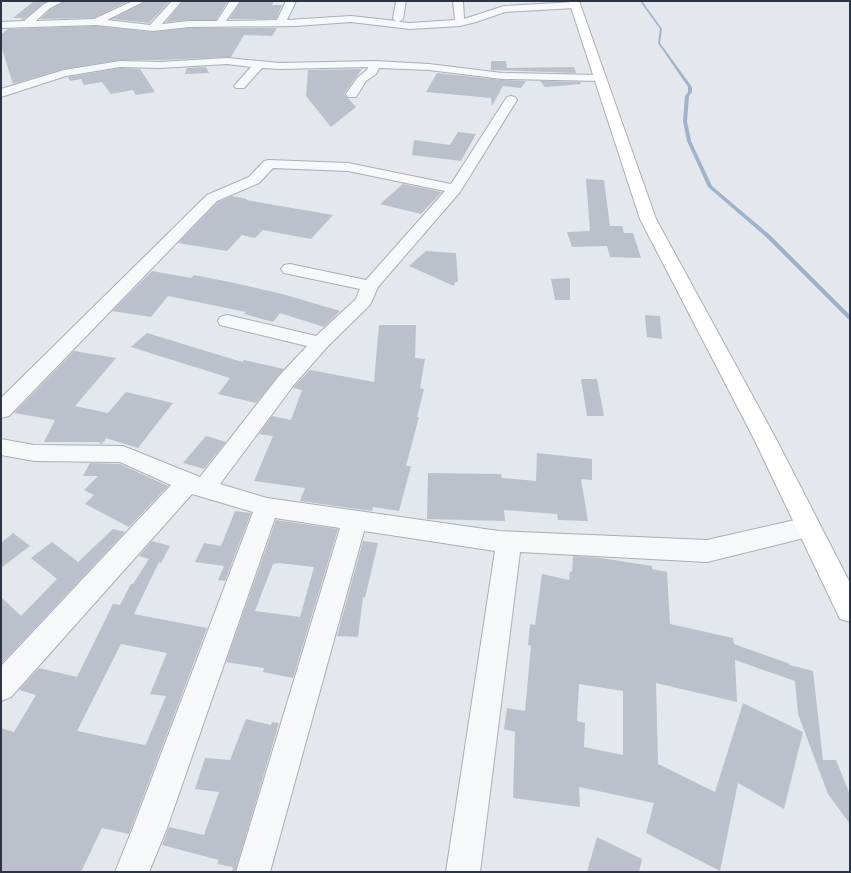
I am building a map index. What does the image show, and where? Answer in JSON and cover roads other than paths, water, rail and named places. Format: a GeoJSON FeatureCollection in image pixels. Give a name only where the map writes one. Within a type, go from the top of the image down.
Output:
{"type":"FeatureCollection","features":[{"type":"Feature","properties":{"kind":"main road"},"geometry":{"type":"LineString","coordinates":[[574,3],[648,219],[764,437],[850,610]]}},
{"type":"Feature","properties":{"kind":"street"},"geometry":{"type":"LineString","coordinates":[[28,24],[47,6],[59,1]]}},
{"type":"Feature","properties":{"kind":"street"},"geometry":{"type":"LineString","coordinates":[[96,22],[140,1]]}},
{"type":"Feature","properties":{"kind":"street"},"geometry":{"type":"LineString","coordinates":[[153,28],[177,1]]}},
{"type":"Feature","properties":{"kind":"street"},"geometry":{"type":"LineString","coordinates":[[220,24],[235,1]]}},
{"type":"Feature","properties":{"kind":"street"},"geometry":{"type":"LineString","coordinates":[[281,23],[292,1]]}},
{"type":"Feature","properties":{"kind":"street"},"geometry":{"type":"LineString","coordinates":[[398,19],[401,1]]}},
{"type":"Feature","properties":{"kind":"street"},"geometry":{"type":"LineString","coordinates":[[458,1],[460,23]]}},
{"type":"Feature","properties":{"kind":"street"},"geometry":{"type":"LineString","coordinates":[[1,25],[96,22],[153,28],[183,25],[281,23],[351,19],[410,26],[460,23],[504,9],[574,3]]}},
{"type":"Feature","properties":{"kind":"street"},"geometry":{"type":"LineString","coordinates":[[166,37],[178,31],[183,25]]}},
{"type":"Feature","properties":{"kind":"street"},"geometry":{"type":"LineString","coordinates":[[1,93],[64,73],[120,64],[160,65],[227,61],[280,66],[375,64],[429,67],[502,76],[600,78]]}},
{"type":"Feature","properties":{"kind":"street"},"geometry":{"type":"LineString","coordinates":[[240,86],[259,64]]}},
{"type":"Feature","properties":{"kind":"street"},"geometry":{"type":"LineString","coordinates":[[352,94],[362,79],[372,72],[375,64]]}},
{"type":"Feature","properties":{"kind":"street"},"geometry":{"type":"LineString","coordinates":[[1,687],[196,485],[320,343],[364,301],[370,286],[456,189],[511,100]]}},
{"type":"Feature","properties":{"kind":"street"},"geometry":{"type":"LineString","coordinates":[[1,411],[212,198],[254,180],[270,164],[348,167],[456,189]]}},
{"type":"Feature","properties":{"kind":"street"},"geometry":{"type":"LineString","coordinates":[[290,269],[370,286]]}},
{"type":"Feature","properties":{"kind":"street"},"geometry":{"type":"LineString","coordinates":[[227,321],[320,343]]}},
{"type":"Feature","properties":{"kind":"street"},"geometry":{"type":"LineString","coordinates":[[1,447],[34,453],[123,454],[196,485],[267,508],[509,542],[707,551],[808,527]]}},
{"type":"Feature","properties":{"kind":"street"},"geometry":{"type":"LineString","coordinates":[[132,872],[150,828],[267,508]]}},
{"type":"Feature","properties":{"kind":"street"},"geometry":{"type":"LineString","coordinates":[[253,872],[356,520]]}},
{"type":"Feature","properties":{"kind":"street"},"geometry":{"type":"LineString","coordinates":[[463,872],[509,542]]}},
{"type":"Feature","properties":{"kind":"waterway"},"geometry":{"type":"LineString","coordinates":[[641,1],[661,29],[659,43],[690,87],[690,92],[687,96],[685,121],[689,141],[710,187],[768,236],[850,318]]}}]}
